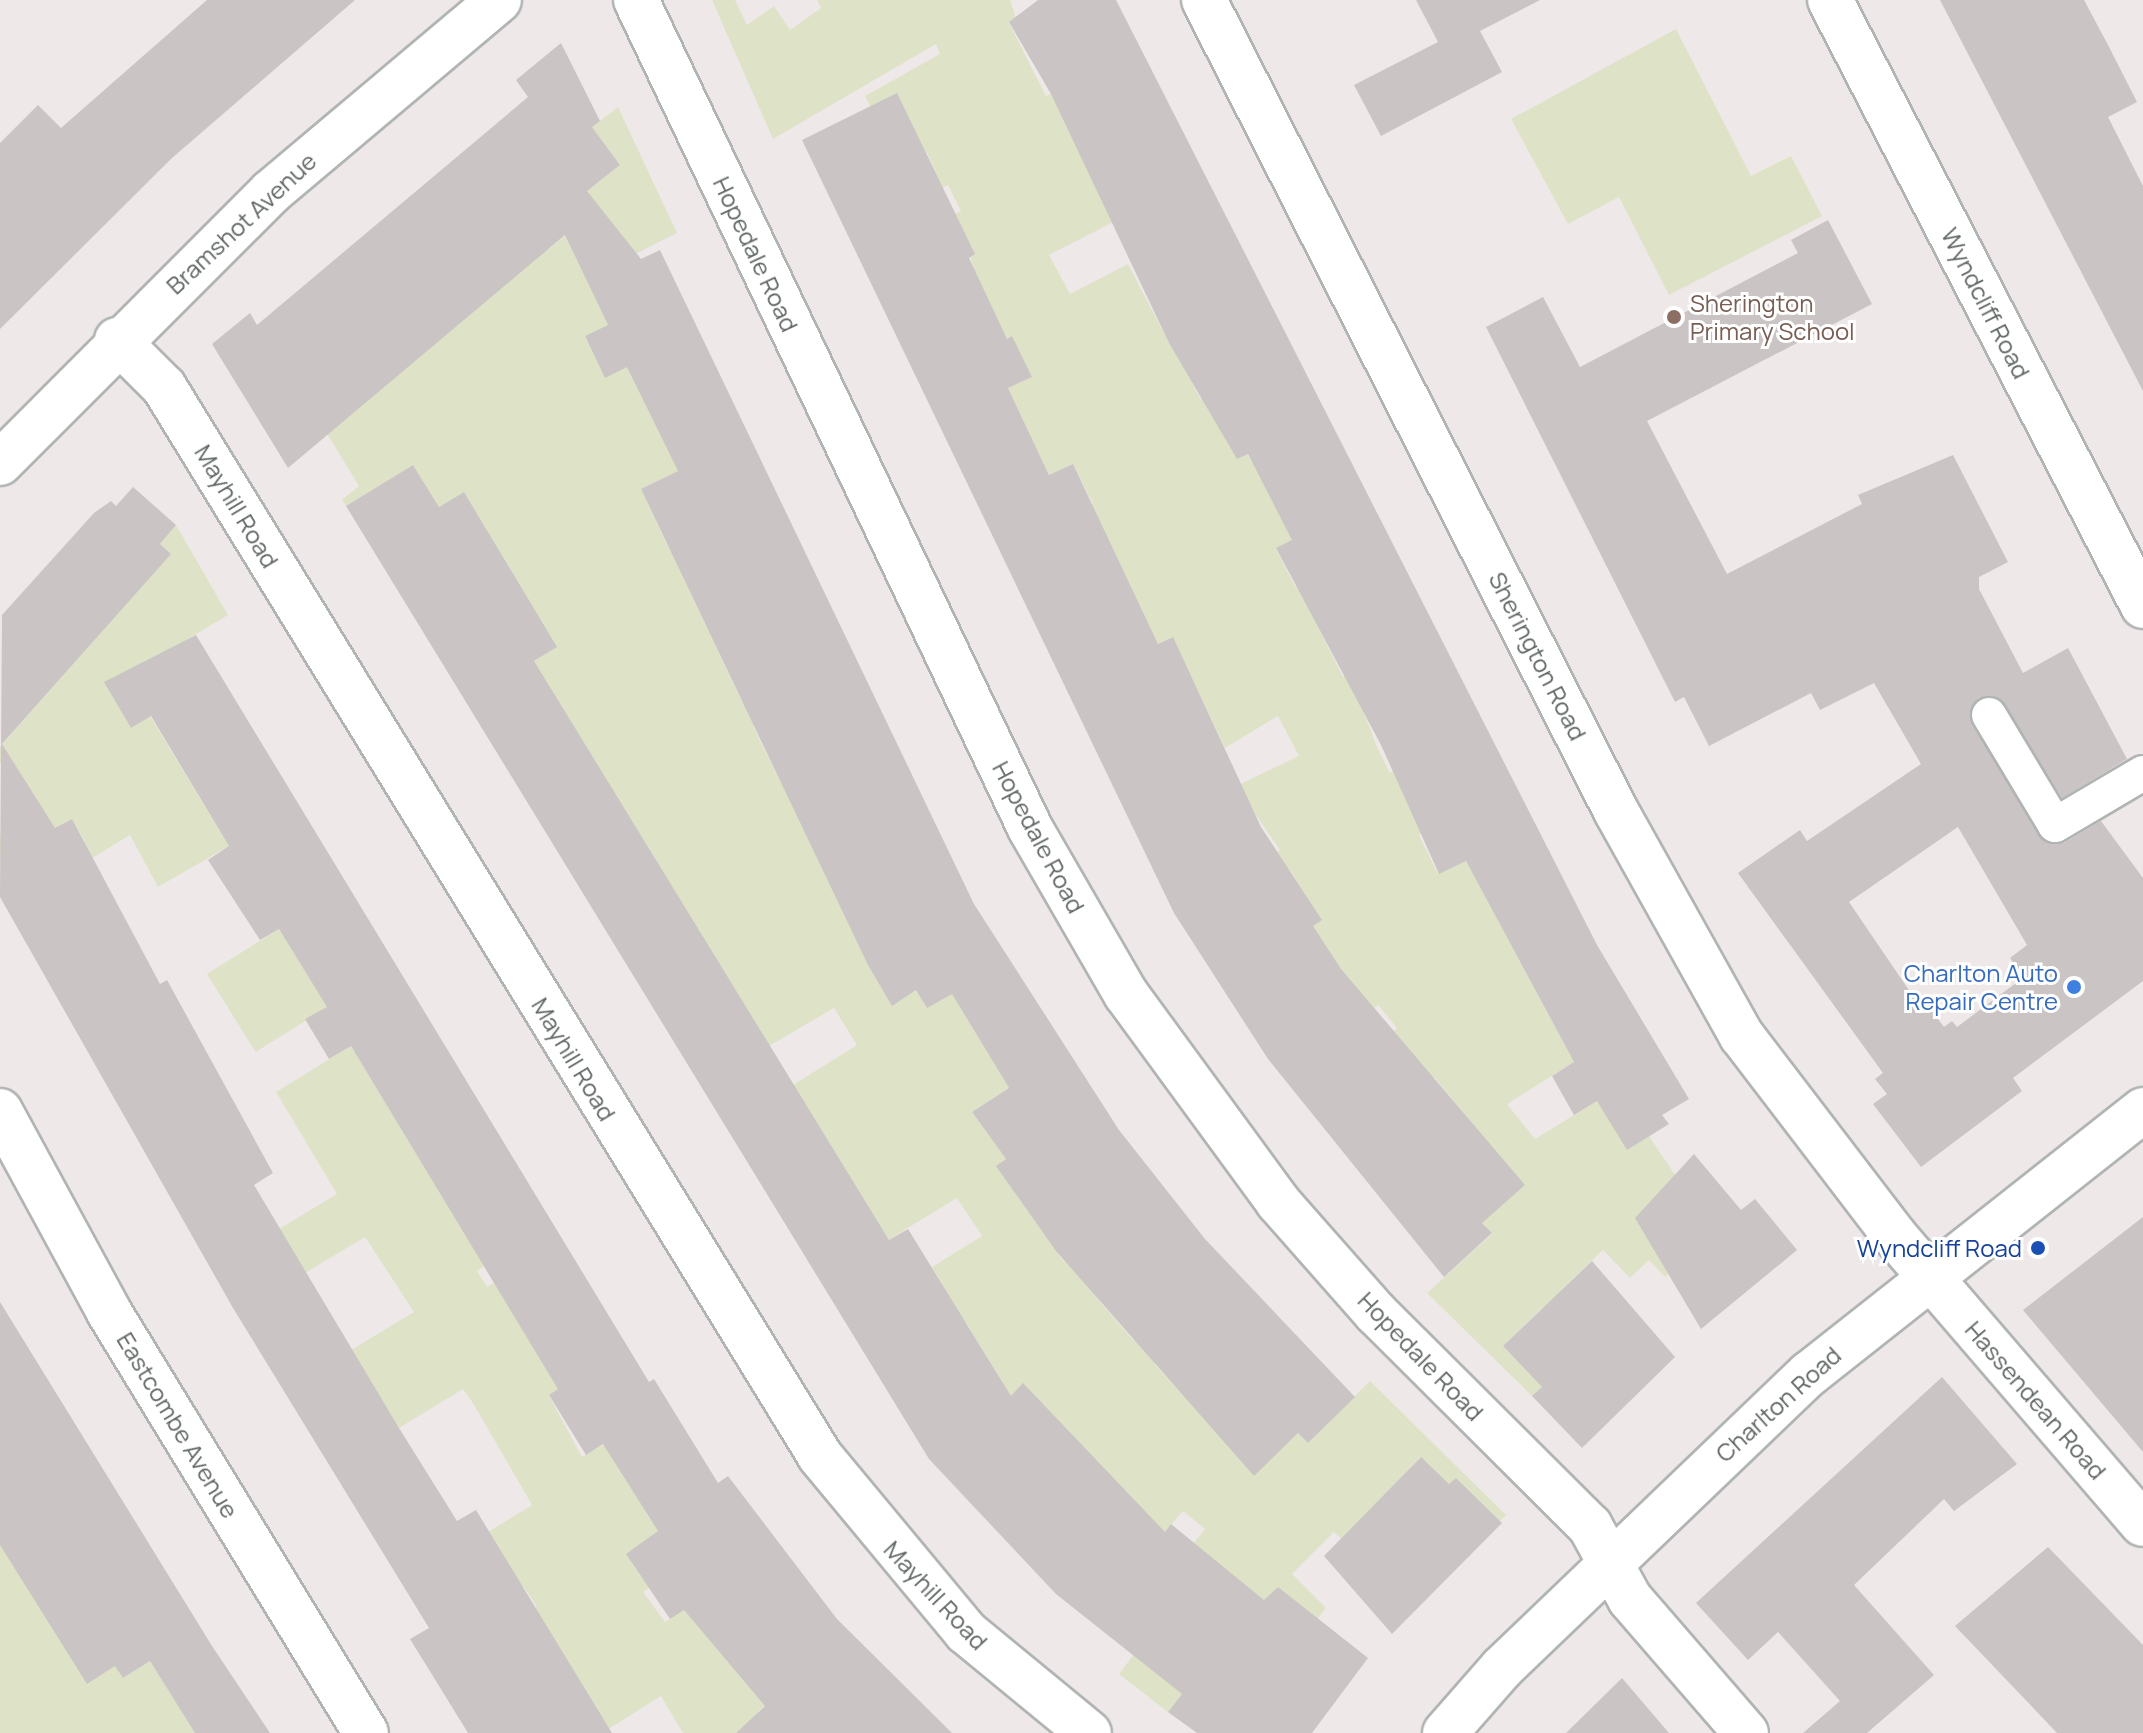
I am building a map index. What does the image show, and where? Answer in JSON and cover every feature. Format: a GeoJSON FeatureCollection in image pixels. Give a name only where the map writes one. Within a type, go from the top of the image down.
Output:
{"type":"FeatureCollection","features":[{"type":"Feature","properties":{"kind":"street","name":"Bramshot Avenue"},"geometry":{"type":"LineString","coordinates":[[0,463],[117,340],[271,192],[499,0]]}},
{"type":"Feature","properties":{"kind":"street","name":"Hopedale Road"},"geometry":{"type":"LineString","coordinates":[[636,0],[1030,828],[1126,994],[1278,1202],[1376,1313],[1590,1526],[1630,1599],[1746,1733]]}},
{"type":"Feature","properties":{"kind":"street","name":"Sherington Road"},"geometry":{"type":"LineString","coordinates":[[1204,0],[1616,811],[1721,999],[1930,1276]]}},
{"type":"Feature","properties":{"kind":"street","name":"Wyndcliff Road"},"geometry":{"type":"LineString","coordinates":[[1830,0],[2143,606]]}},
{"type":"Feature","properties":{"kind":"street","name":"Mayhill Road"},"geometry":{"type":"LineString","coordinates":[[117,340],[164,387],[820,1456],[966,1632],[1089,1733]]}},
{"type":"Feature","properties":{"kind":"street","name":"Charlton Road"},"geometry":{"type":"LineString","coordinates":[[1445,1733],[1609,1562],[1809,1374],[2143,1110]]}},
{"type":"Feature","properties":{"kind":"street","name":"Eastcombe Avenue"},"geometry":{"type":"LineString","coordinates":[[0,1111],[109,1312],[366,1733]]}},
{"type":"Feature","properties":{"kind":"street","name":"Hassendean Road"},"geometry":{"type":"LineString","coordinates":[[1930,1276],[2143,1524]]}},
{"type":"Feature","properties":{"kind":"lane"},"geometry":{"type":"LineString","coordinates":[[1989,715],[2055,825],[2143,773]]}},
{"type":"Feature","properties":{"kind":"green space"},"geometry":{"type":"Polygon","coordinates":[[[712,0],[735,0],[747,25],[774,6],[790,30],[821,8],[817,0],[1010,0],[1016,19],[1009,23],[1046,96],[1071,84],[1135,211],[1049,255],[1070,294],[1128,264],[1169,343],[1202,378],[1192,383],[1200,398],[1214,403],[1300,536],[1276,549],[1296,588],[1320,576],[1318,627],[1343,677],[1366,666],[1361,705],[1390,773],[1415,761],[1445,821],[1419,835],[1438,874],[1466,861],[1574,1062],[1507,1104],[1535,1139],[1597,1101],[1646,1132],[1680,1182],[1684,1261],[1665,1277],[1649,1260],[1630,1278],[1603,1250],[1561,1290],[1582,1347],[1543,1307],[1503,1346],[1542,1387],[1532,1396],[1427,1293],[1492,1234],[1482,1223],[1472,1123],[1434,1077],[1389,1112],[1388,1035],[1397,1028],[1378,1005],[1334,1039],[1274,950],[1321,920],[1290,870],[1242,900],[1230,879],[1280,850],[1236,786],[1299,756],[1278,716],[1225,748],[1172,637],[1123,661],[1131,586],[1084,509],[1093,504],[1073,464],[1049,475],[1008,388],[1031,377],[1012,337],[989,348],[967,237],[931,226],[961,211],[948,185],[918,199],[936,173],[927,153],[901,166],[865,96],[940,54],[936,44],[773,139],[712,0]]]}},
{"type":"Feature","properties":{"kind":"green space"},"geometry":{"type":"Polygon","coordinates":[[[1676,29],[1751,176],[1791,156],[1822,216],[1669,295],[1619,197],[1568,224],[1511,119],[1676,29]]]}},
{"type":"Feature","properties":{"kind":"green space"},"geometry":{"type":"Polygon","coordinates":[[[618,107],[677,233],[586,279],[608,325],[585,337],[605,377],[628,366],[691,465],[641,489],[667,545],[730,545],[679,569],[706,626],[767,623],[716,647],[742,702],[793,678],[804,700],[753,726],[779,779],[830,755],[847,791],[797,816],[893,1005],[916,990],[952,994],[1009,1088],[972,1112],[1006,1159],[997,1166],[1064,1262],[1112,1227],[1137,1257],[1094,1295],[1134,1341],[1177,1304],[1196,1325],[1155,1365],[1195,1408],[1298,1433],[1308,1443],[1370,1381],[1506,1515],[1500,1521],[1456,1478],[1449,1484],[1420,1457],[1370,1510],[1369,1565],[1334,1532],[1292,1574],[1326,1608],[1306,1634],[1193,1680],[1168,1712],[1119,1674],[1156,1625],[1156,1589],[1205,1529],[1183,1511],[1161,1536],[975,1414],[1003,1383],[967,1324],[925,1301],[945,1289],[932,1267],[982,1236],[957,1198],[888,1240],[793,1085],[857,1045],[834,1008],[769,1046],[533,662],[556,647],[463,546],[487,530],[464,492],[439,507],[413,465],[346,506],[342,500],[359,486],[315,414],[507,198],[548,250],[599,207],[558,155],[595,185],[620,165],[592,127],[618,107]]]}},
{"type":"Feature","properties":{"kind":"green space"},"geometry":{"type":"Polygon","coordinates":[[[176,525],[228,615],[186,640],[116,702],[131,728],[150,716],[229,846],[158,887],[130,835],[76,868],[68,852],[85,842],[72,819],[0,858],[0,835],[34,793],[0,762],[0,747],[170,554],[160,544],[176,525]]]}},
{"type":"Feature","properties":{"kind":"green space"},"geometry":{"type":"Polygon","coordinates":[[[279,929],[328,1007],[256,1052],[207,974],[279,929]]]}},
{"type":"Feature","properties":{"kind":"green space"},"geometry":{"type":"Polygon","coordinates":[[[351,1046],[484,1266],[477,1271],[487,1287],[494,1283],[562,1387],[549,1396],[582,1457],[609,1441],[649,1518],[669,1524],[635,1548],[631,1561],[640,1576],[664,1578],[643,1592],[665,1622],[723,1583],[798,1674],[758,1712],[778,1733],[683,1733],[661,1696],[602,1733],[527,1613],[537,1607],[524,1587],[515,1593],[470,1543],[532,1505],[473,1403],[463,1389],[399,1428],[351,1350],[414,1312],[365,1237],[305,1273],[279,1229],[337,1194],[276,1092],[351,1046]]]}},
{"type":"Feature","properties":{"kind":"green space"},"geometry":{"type":"Polygon","coordinates":[[[0,1524],[88,1683],[115,1666],[123,1678],[150,1661],[195,1733],[0,1733],[0,1524]]]}},
{"type":"Feature","properties":{"kind":"building"},"geometry":{"type":"Polygon","coordinates":[[[207,0],[355,0],[172,158],[0,329],[0,143],[38,105],[61,128],[207,0]]]}},
{"type":"Feature","properties":{"kind":"building"},"geometry":{"type":"Polygon","coordinates":[[[1038,0],[1116,0],[1597,945],[1689,1099],[1662,1115],[1669,1124],[1627,1150],[1597,1101],[1574,1115],[1552,1076],[1574,1062],[1466,861],[1439,874],[1381,745],[1276,548],[1292,540],[1248,454],[1237,459],[1169,343],[1051,94],[1009,22],[1038,0]]]}},
{"type":"Feature","properties":{"kind":"building"},"geometry":{"type":"Polygon","coordinates":[[[1416,0],[1540,0],[1480,31],[1502,72],[1381,136],[1354,85],[1438,42],[1416,0]]]}},
{"type":"Feature","properties":{"kind":"building"},"geometry":{"type":"Polygon","coordinates":[[[1940,0],[2084,0],[2108,45],[2137,102],[2108,117],[2143,186],[2143,391],[1940,0]]]}},
{"type":"Feature","properties":{"kind":"building"},"geometry":{"type":"Polygon","coordinates":[[[561,43],[600,121],[592,127],[620,165],[587,191],[641,259],[660,250],[974,904],[1119,1130],[1205,1239],[1355,1397],[1308,1443],[1298,1433],[1254,1476],[1056,1251],[996,1166],[1006,1159],[972,1112],[1009,1088],[952,994],[927,1008],[916,990],[892,1006],[868,965],[641,489],[678,471],[627,367],[605,378],[585,336],[608,325],[565,235],[288,468],[212,344],[250,313],[257,325],[528,97],[516,80],[561,43]]]}},
{"type":"Feature","properties":{"kind":"building"},"geometry":{"type":"Polygon","coordinates":[[[897,93],[975,254],[969,258],[1007,339],[1012,336],[1032,377],[1008,388],[1049,475],[1073,464],[1158,644],[1173,637],[1261,827],[1322,920],[1313,926],[1341,969],[1525,1185],[1482,1223],[1492,1233],[1444,1277],[1268,1059],[1174,913],[802,140],[897,93]]]}},
{"type":"Feature","properties":{"kind":"building"},"geometry":{"type":"Polygon","coordinates":[[[1828,220],[1872,304],[1647,421],[1727,574],[1862,504],[1858,495],[1953,455],[2008,562],[1979,577],[1979,589],[2023,673],[2068,648],[2127,759],[2062,798],[1999,698],[1978,698],[1972,725],[2045,842],[2064,843],[2101,821],[2143,878],[2143,981],[2013,1078],[2022,1091],[1921,1167],[1873,1104],[1887,1094],[1875,1079],[1883,1073],[1738,873],[1800,830],[1807,841],[1921,764],[1874,683],[1820,710],[1811,693],[1709,746],[1684,697],[1675,702],[1486,327],[1543,297],[1580,367],[1798,253],[1791,240],[1828,220]],[[1958,827],[1849,902],[1917,1002],[1922,998],[1944,1027],[1952,1021],[1957,1027],[2024,977],[2010,958],[2027,945],[1958,827]]]}},
{"type":"Feature","properties":{"kind":"building"},"geometry":{"type":"Polygon","coordinates":[[[413,465],[439,507],[464,492],[557,647],[534,661],[889,1240],[908,1229],[1011,1396],[1023,1383],[1165,1532],[1171,1524],[1264,1600],[1278,1587],[1368,1658],[1312,1733],[1197,1733],[1168,1712],[1182,1694],[1056,1594],[929,1459],[346,506],[413,465]]]}},
{"type":"Feature","properties":{"kind":"building"},"geometry":{"type":"Polygon","coordinates":[[[133,487],[176,525],[160,544],[171,554],[2,744],[55,828],[72,819],[160,984],[167,980],[273,1173],[254,1185],[399,1428],[457,1521],[476,1510],[612,1733],[468,1733],[410,1639],[429,1628],[233,1308],[0,897],[2,615],[94,513],[111,501],[116,506],[133,487]]]}},
{"type":"Feature","properties":{"kind":"building"},"geometry":{"type":"Polygon","coordinates":[[[196,635],[649,1382],[654,1379],[718,1483],[728,1476],[837,1619],[952,1733],[736,1733],[765,1706],[684,1610],[670,1619],[626,1554],[658,1531],[603,1444],[586,1455],[549,1395],[558,1389],[351,1046],[329,1059],[305,1019],[327,1007],[279,929],[260,940],[208,860],[229,846],[151,716],[131,728],[104,682],[196,635]]]}},
{"type":"Feature","properties":{"kind":"building"},"geometry":{"type":"Polygon","coordinates":[[[1694,1154],[1741,1210],[1755,1199],[1797,1250],[1701,1329],[1635,1218],[1694,1154]]]}},
{"type":"Feature","properties":{"kind":"building"},"geometry":{"type":"Polygon","coordinates":[[[2143,1217],[2143,1452],[2023,1310],[2143,1217]]]}},
{"type":"Feature","properties":{"kind":"building"},"geometry":{"type":"Polygon","coordinates":[[[1592,1261],[1675,1357],[1582,1448],[1532,1396],[1542,1387],[1503,1346],[1592,1261]]]}},
{"type":"Feature","properties":{"kind":"building"},"geometry":{"type":"Polygon","coordinates":[[[0,1302],[212,1646],[270,1733],[195,1733],[150,1661],[123,1678],[115,1666],[87,1684],[0,1545],[0,1302]]]}},
{"type":"Feature","properties":{"kind":"building"},"geometry":{"type":"Polygon","coordinates":[[[1942,1377],[2017,1464],[1954,1511],[1944,1499],[1854,1585],[1934,1675],[1867,1733],[1803,1733],[1840,1701],[1778,1632],[1748,1660],[1696,1603],[1942,1377]]]}},
{"type":"Feature","properties":{"kind":"building"},"geometry":{"type":"Polygon","coordinates":[[[1421,1457],[1449,1484],[1456,1478],[1502,1523],[1392,1634],[1324,1556],[1421,1457]]]}},
{"type":"Feature","properties":{"kind":"building"},"geometry":{"type":"Polygon","coordinates":[[[2048,1547],[2143,1645],[2143,1733],[2057,1733],[1955,1626],[2048,1547]]]}},
{"type":"Feature","properties":{"kind":"building"},"geometry":{"type":"Polygon","coordinates":[[[1622,1678],[1669,1733],[1566,1733],[1622,1678]]]}},
{"type":"Feature","properties":{"kind":"place","name":"Sherington Primary School"},"geometry":{"type":"Point","coordinates":[1674,317]}},
{"type":"Feature","properties":{"kind":"place","name":"Charlton Auto Repair Centre"},"geometry":{"type":"Point","coordinates":[2074,987]}},
{"type":"Feature","properties":{"kind":"place","name":"Wyndcliff Road"},"geometry":{"type":"Point","coordinates":[2038,1248]}}]}
